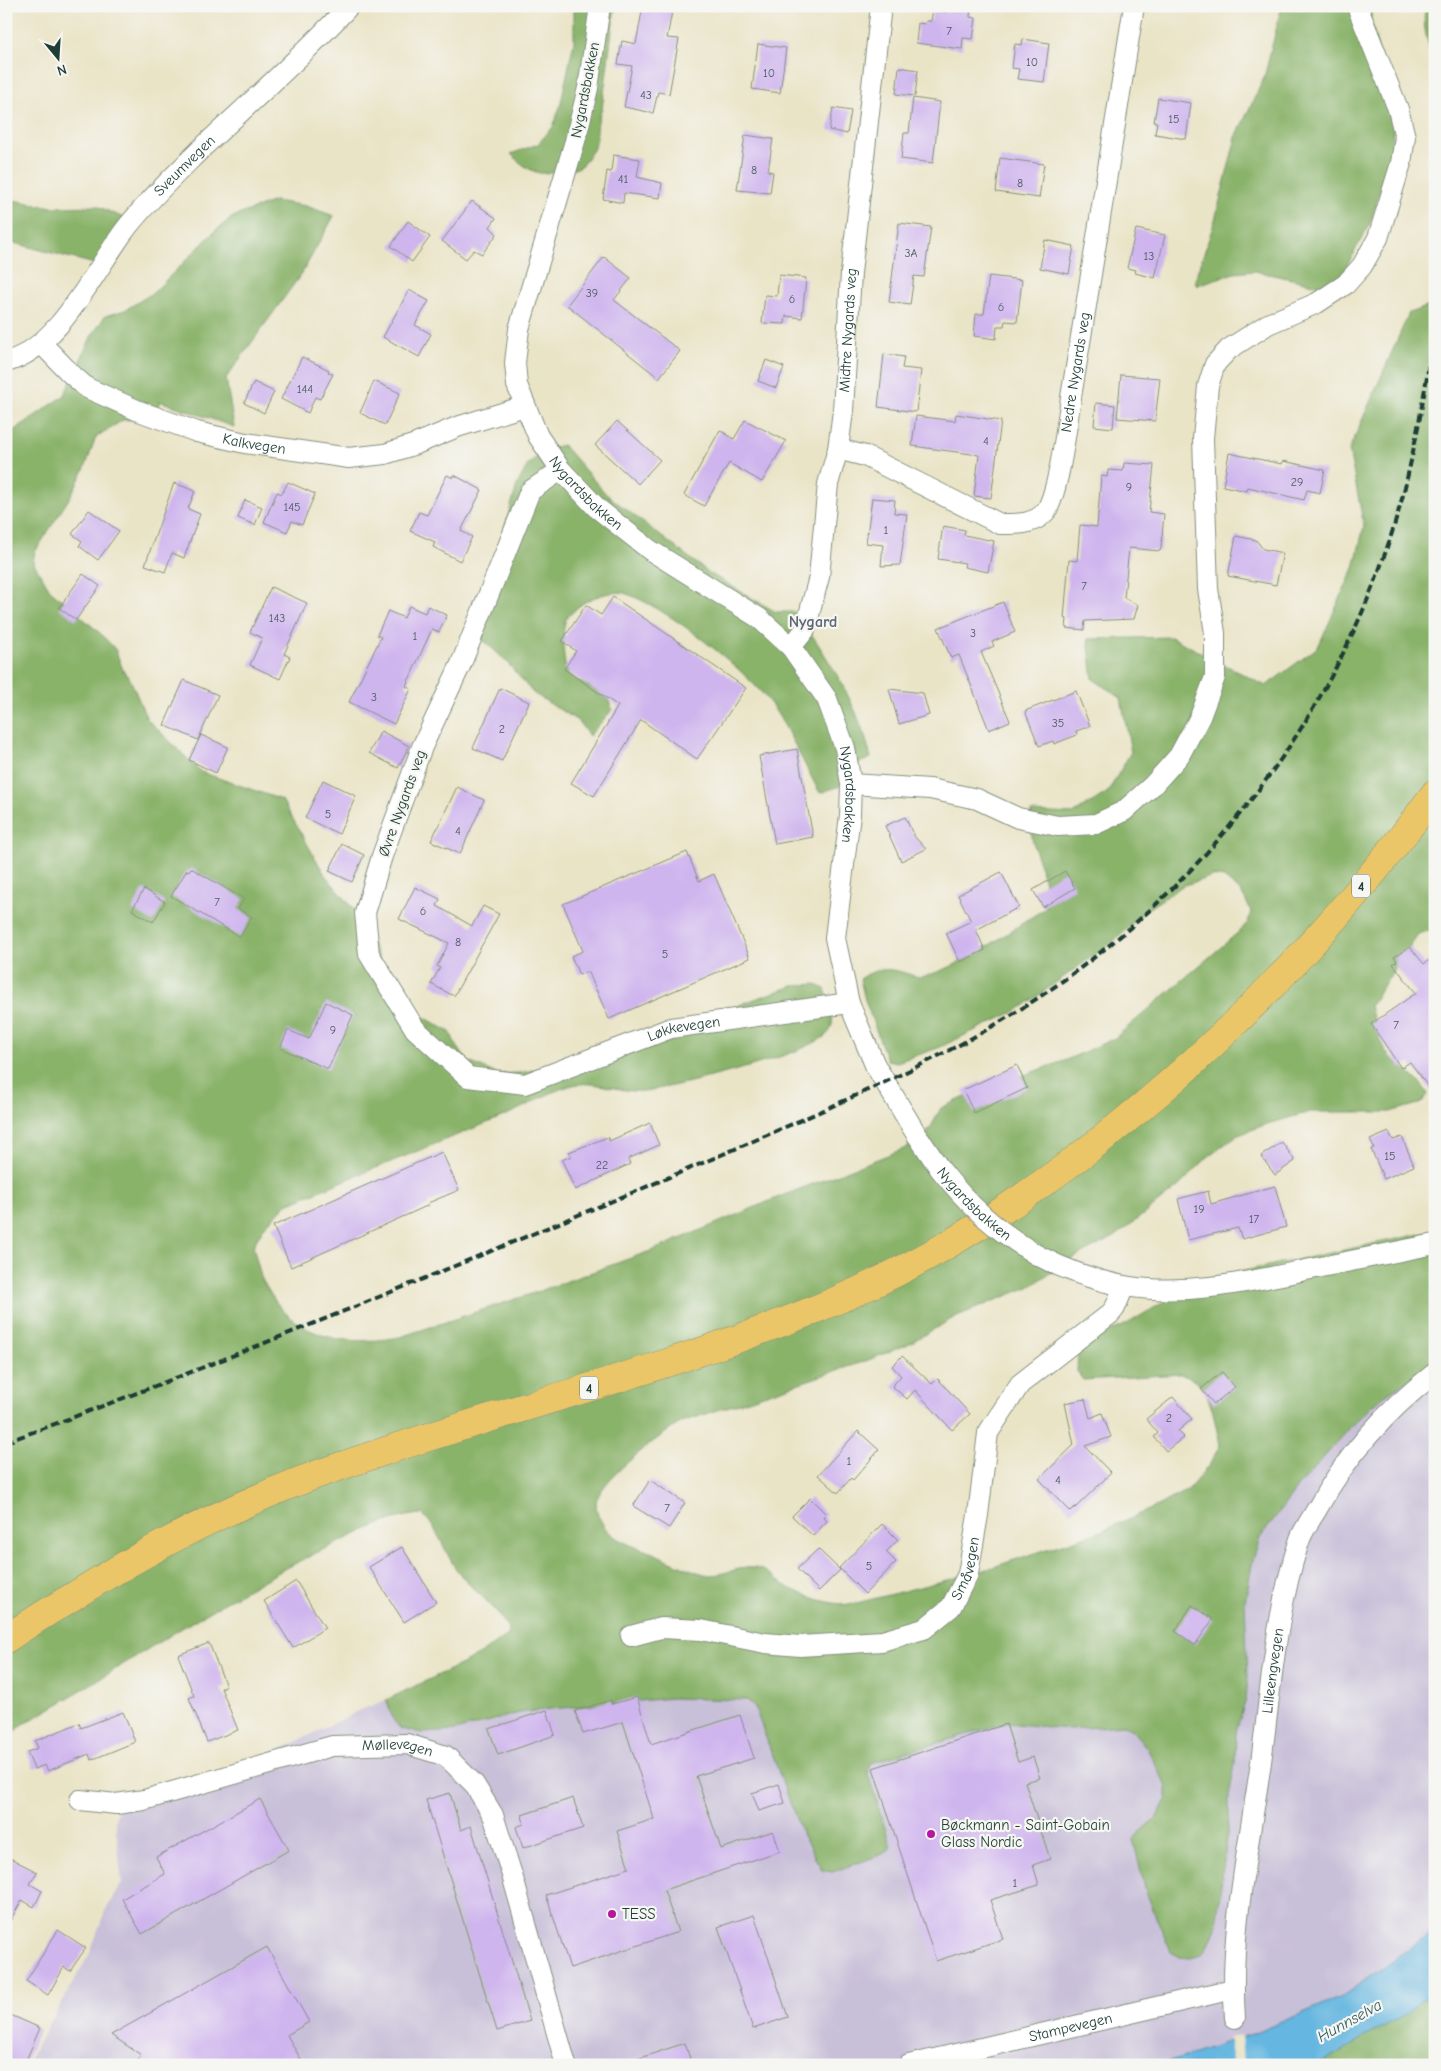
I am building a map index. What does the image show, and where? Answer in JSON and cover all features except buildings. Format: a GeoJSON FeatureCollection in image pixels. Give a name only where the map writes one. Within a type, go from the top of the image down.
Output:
{"type":"FeatureCollection","features":[{"type":"Feature","properties":{"kind":"highway","name":"4"},"geometry":{"type":"LineString","coordinates":[[6,1639],[94,1583],[144,1555],[257,1499],[335,1468],[645,1370],[769,1328],[880,1280],[956,1240],[1044,1182],[1110,1132],[1230,1027],[1283,974],[1350,899],[1399,841],[1435,793]]}},
{"type":"Feature","properties":{"kind":"street","name":"Sveumvegen"},"geometry":{"type":"LineString","coordinates":[[42,344],[64,320],[128,226],[163,185],[349,6]]}},
{"type":"Feature","properties":{"kind":"street","name":"Nygardsbakken"},"geometry":{"type":"LineString","coordinates":[[600,6],[588,88],[575,140],[519,329],[515,363],[517,385],[538,436],[561,470],[597,508],[650,550],[759,618],[791,647],[827,699],[845,748],[851,784],[850,815],[835,938],[849,1003],[876,1065],[915,1132],[940,1170],[971,1206],[992,1226],[1035,1254],[1078,1274],[1124,1286],[1176,1289],[1235,1285],[1435,1244]]}},
{"type":"Feature","properties":{"kind":"street","name":"Midtre Nygards veg"},"geometry":{"type":"LineString","coordinates":[[791,647],[804,630],[819,577],[828,484],[838,450],[843,411],[851,273],[882,6]]}},
{"type":"Feature","properties":{"kind":"street","name":"Nedre Nygards veg"},"geometry":{"type":"LineString","coordinates":[[838,450],[865,456],[1000,524],[1018,524],[1037,520],[1046,510],[1054,490],[1066,423],[1134,6]]}},
{"type":"Feature","properties":{"kind":"street"},"geometry":{"type":"LineString","coordinates":[[851,784],[930,789],[976,799],[1018,818],[1058,826],[1096,824],[1124,811],[1153,785],[1179,756],[1200,717],[1215,677],[1215,633],[1208,589],[1203,438],[1208,386],[1215,364],[1229,349],[1268,324],[1316,303],[1346,284],[1362,266],[1378,238],[1401,162],[1405,136],[1398,109],[1357,6]]}},
{"type":"Feature","properties":{"kind":"street"},"geometry":{"type":"LineString","coordinates":[[6,362],[14,360],[42,344]]}},
{"type":"Feature","properties":{"kind":"street","name":"Kalkvegen"},"geometry":{"type":"LineString","coordinates":[[42,344],[87,388],[139,411],[197,432],[245,442],[349,458],[385,454],[416,444],[457,427],[525,406]]}},
{"type":"Feature","properties":{"kind":"street","name":"Øvre Nygards veg"},"geometry":{"type":"LineString","coordinates":[[525,1084],[468,1077],[415,1029],[369,954],[365,913],[382,856],[422,747],[461,664],[530,491],[561,470]]}},
{"type":"Feature","properties":{"kind":"street","name":"Løkkevegen"},"geometry":{"type":"LineString","coordinates":[[525,1084],[671,1028],[849,1003]]}},
{"type":"Feature","properties":{"kind":"street","name":"Småvegen"},"geometry":{"type":"LineString","coordinates":[[631,1636],[661,1628],[701,1630],[765,1643],[800,1646],[882,1641],[924,1629],[951,1607],[968,1574],[978,1516],[988,1433],[1020,1384],[1110,1314],[1115,1308],[1124,1286]]}},
{"type":"Feature","properties":{"kind":"street","name":"Lilleengvegen"},"geometry":{"type":"LineString","coordinates":[[1235,2018],[1233,1989],[1238,1925],[1281,1614],[1300,1538],[1327,1491],[1371,1430],[1414,1389],[1435,1373]]}},
{"type":"Feature","properties":{"kind":"street","name":"Møllevegen"},"geometry":{"type":"LineString","coordinates":[[80,1800],[116,1804],[144,1800],[332,1746],[407,1744],[446,1756],[474,1784],[493,1815],[566,2065]]}},
{"type":"Feature","properties":{"kind":"street","name":"Stampevegen"},"geometry":{"type":"LineString","coordinates":[[909,2065],[1233,1989]]}},
{"type":"Feature","properties":{"kind":"shaded area"},"geometry":{"type":"Polygon","coordinates":[[[1435,1363],[1435,1931],[1341,1997],[1255,2033],[1158,2065],[26,2065],[90,1953],[105,1911],[122,1883],[115,1819],[119,1809],[284,1748],[363,1709],[386,1700],[394,1721],[476,1726],[519,1713],[540,1710],[671,1698],[747,1700],[891,1847],[868,1774],[870,1763],[1006,1723],[1070,1729],[1124,1725],[1133,1731],[1147,1748],[1167,1787],[1167,1798],[1157,1817],[1133,1840],[1171,1952],[1180,1957],[1191,1958],[1208,1947],[1216,1927],[1229,1818],[1229,1796],[1235,1763],[1236,1731],[1246,1699],[1248,1678],[1245,1602],[1252,1559],[1260,1538],[1299,1485],[1358,1419],[1383,1396],[1435,1363]]]}},
{"type":"Feature","properties":{"kind":"green space"},"geometry":{"type":"Polygon","coordinates":[[[574,6],[615,6],[602,109],[598,119],[596,140],[593,150],[578,168],[562,172],[540,173],[528,168],[511,154],[538,144],[553,127],[560,107],[574,42],[574,6]]]}},
{"type":"Feature","properties":{"kind":"green space"},"geometry":{"type":"Polygon","coordinates":[[[1282,6],[1371,6],[1371,20],[1394,116],[1392,148],[1371,221],[1340,279],[1319,285],[1255,271],[1234,273],[1197,285],[1195,281],[1215,220],[1236,137],[1264,78],[1282,6]]]}},
{"type":"Feature","properties":{"kind":"green space"},"geometry":{"type":"Polygon","coordinates":[[[1426,6],[1435,6],[1435,62],[1425,28],[1426,6]]]}},
{"type":"Feature","properties":{"kind":"green space"},"geometry":{"type":"Polygon","coordinates":[[[6,199],[52,207],[97,206],[126,219],[132,238],[115,265],[91,263],[6,241],[6,199]]]}},
{"type":"Feature","properties":{"kind":"green space"},"geometry":{"type":"Polygon","coordinates":[[[274,201],[306,206],[334,216],[302,273],[226,378],[234,427],[160,401],[152,422],[145,419],[123,420],[96,437],[85,468],[70,497],[35,552],[33,562],[50,590],[100,633],[115,649],[147,719],[201,772],[282,800],[325,875],[363,920],[396,1001],[450,1032],[467,1061],[497,1074],[519,1073],[584,1060],[710,1017],[793,986],[815,984],[825,989],[832,1016],[829,1032],[818,1041],[772,1060],[712,1077],[659,1089],[634,1091],[587,1084],[569,1086],[552,1092],[504,1116],[287,1204],[264,1227],[253,1246],[261,1277],[282,1309],[296,1321],[311,1330],[345,1340],[363,1341],[400,1337],[534,1293],[656,1249],[779,1197],[906,1148],[915,1143],[931,1127],[941,1108],[981,1090],[1064,1061],[1115,1038],[1241,930],[1248,922],[1251,911],[1241,892],[1224,878],[1213,876],[1182,886],[1146,910],[1115,940],[1018,1010],[938,1048],[897,1062],[887,1060],[865,1000],[860,979],[872,972],[883,970],[917,977],[938,972],[970,957],[1044,909],[1050,900],[1032,838],[1031,812],[1073,814],[1108,792],[1131,752],[1121,698],[1093,679],[1088,639],[1171,637],[1266,686],[1318,647],[1354,568],[1364,526],[1349,450],[1409,313],[1435,304],[1435,929],[1418,934],[1370,1006],[1383,1047],[1391,1058],[1416,1079],[1428,1094],[1422,1103],[1390,1112],[1310,1112],[1267,1124],[1236,1136],[1209,1156],[1178,1187],[1116,1236],[1068,1261],[1031,1286],[957,1316],[908,1344],[866,1361],[682,1422],[660,1436],[618,1472],[606,1484],[599,1495],[596,1505],[602,1523],[607,1530],[613,1536],[630,1545],[704,1574],[716,1575],[747,1568],[763,1570],[796,1591],[833,1603],[849,1605],[978,1572],[1099,1532],[1160,1505],[1189,1489],[1210,1464],[1220,1445],[1213,1412],[1206,1392],[1199,1383],[1181,1374],[1083,1380],[1077,1372],[1078,1351],[1085,1342],[1125,1325],[1201,1280],[1435,1231],[1435,1363],[1383,1396],[1358,1419],[1299,1485],[1260,1538],[1253,1559],[1245,1602],[1248,1678],[1246,1699],[1236,1731],[1235,1763],[1229,1796],[1229,1818],[1216,1927],[1208,1947],[1201,1955],[1191,1958],[1180,1957],[1171,1952],[1146,1892],[1133,1839],[1157,1817],[1167,1798],[1167,1787],[1147,1748],[1133,1731],[1124,1725],[1070,1729],[1006,1723],[870,1763],[868,1774],[891,1847],[883,1854],[832,1872],[822,1870],[801,1832],[755,1708],[747,1700],[671,1698],[519,1713],[455,1731],[422,1733],[401,1729],[394,1721],[386,1700],[472,1659],[508,1635],[509,1631],[492,1606],[457,1570],[433,1527],[422,1514],[388,1521],[365,1530],[253,1586],[22,1725],[6,1739],[6,438],[10,433],[64,396],[91,337],[105,316],[125,310],[153,293],[215,231],[233,217],[274,201]]]}},
{"type":"Feature","properties":{"kind":"green space"},"geometry":{"type":"Polygon","coordinates":[[[563,445],[606,494],[709,573],[776,612],[797,612],[841,682],[858,719],[871,758],[861,762],[840,786],[820,793],[773,707],[746,676],[683,625],[641,600],[624,593],[613,593],[588,601],[567,617],[565,622],[563,643],[566,669],[573,678],[604,696],[609,701],[612,710],[589,736],[578,721],[533,693],[505,660],[482,639],[475,619],[517,485],[527,466],[543,451],[563,445]]]}},
{"type":"Feature","properties":{"kind":"green space"},"geometry":{"type":"Polygon","coordinates":[[[1435,1990],[1435,2065],[1318,2065],[1407,2013],[1435,1990]]]}},
{"type":"Feature","properties":{"kind":"water","name":"Hunnselva"},"geometry":{"type":"Polygon","coordinates":[[[1435,1931],[1435,1990],[1407,2013],[1318,2065],[1158,2065],[1255,2033],[1341,1997],[1435,1931]]]}},
{"type":"Feature","properties":{"kind":"pier"},"geometry":{"type":"Polygon","coordinates":[[[1242,2035],[1244,2065],[1231,2065],[1230,2038],[1242,2035]]]}},
{"type":"Feature","properties":{"kind":"railway"},"geometry":{"type":"LineString","coordinates":[[6,1442],[221,1360],[363,1303],[701,1164],[795,1123],[898,1076],[970,1039],[1016,1012],[1084,965],[1148,912],[1206,853],[1259,790],[1305,722],[1345,650],[1378,574],[1403,495],[1413,453],[1435,323]]}},
{"type":"Feature","properties":{"kind":"place","name":"Bøckmann - Saint-Gobain Glass Nordic"},"geometry":{"type":"Point","coordinates":[931,1834]}},
{"type":"Feature","properties":{"kind":"place","name":"TESS"},"geometry":{"type":"Point","coordinates":[612,1914]}},
{"type":"Feature","properties":{"kind":"district","name":"Nygard"},"geometry":{"type":"Point","coordinates":[813,621]}}]}
